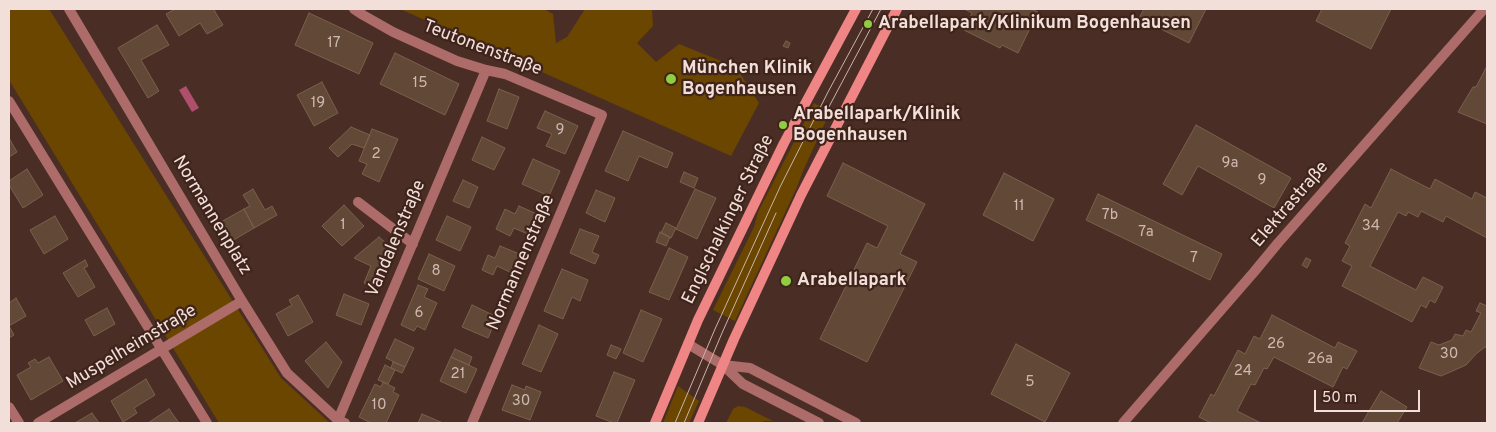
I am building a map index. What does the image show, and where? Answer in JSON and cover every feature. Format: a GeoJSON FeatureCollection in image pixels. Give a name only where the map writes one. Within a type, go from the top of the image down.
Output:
{"type":"FeatureCollection","features":[{"type":"Feature","properties":{"kind":"main road","name":"Englschalkinger Straße"},"geometry":{"type":"LineString","coordinates":[[655,423],[698,320],[784,143],[856,9]]}},
{"type":"Feature","properties":{"kind":"main road"},"geometry":{"type":"LineString","coordinates":[[698,423],[767,266],[801,195],[898,9]]}},
{"type":"Feature","properties":{"kind":"street","name":"Normannenplatz"},"geometry":{"type":"LineString","coordinates":[[69,9],[242,302],[287,373],[341,422]]}},
{"type":"Feature","properties":{"kind":"street","name":"Teutonenstraße"},"geometry":{"type":"LineString","coordinates":[[354,9],[393,32],[457,61],[505,74],[602,115]]}},
{"type":"Feature","properties":{"kind":"street","name":"Elektrastraße"},"geometry":{"type":"LineString","coordinates":[[1123,423],[1302,215],[1484,9]]}},
{"type":"Feature","properties":{"kind":"street","name":"Vandalenstraße"},"geometry":{"type":"LineString","coordinates":[[341,422],[486,70]]}},
{"type":"Feature","properties":{"kind":"street"},"geometry":{"type":"LineString","coordinates":[[9,101],[207,423]]}},
{"type":"Feature","properties":{"kind":"street","name":"Normannenstraße"},"geometry":{"type":"LineString","coordinates":[[472,423],[602,115]]}},
{"type":"Feature","properties":{"kind":"street"},"geometry":{"type":"LineString","coordinates":[[358,202],[413,244]]}},
{"type":"Feature","properties":{"kind":"street","name":"Muspelheimstraße"},"geometry":{"type":"LineString","coordinates":[[38,423],[242,302]]}},
{"type":"Feature","properties":{"kind":"street"},"geometry":{"type":"LineString","coordinates":[[688,344],[723,365],[743,384],[819,423]]}},
{"type":"Feature","properties":{"kind":"street"},"geometry":{"type":"LineString","coordinates":[[723,365],[750,368],[856,423]]}},
{"type":"Feature","properties":{"kind":"street"},"geometry":{"type":"LineString","coordinates":[[9,407],[19,423]]}},
{"type":"Feature","properties":{"kind":"shaded area"},"geometry":{"type":"Polygon","coordinates":[[[9,9],[49,9],[281,378],[330,423],[219,423],[9,80],[9,9]]]}},
{"type":"Feature","properties":{"kind":"shaded area","name":"München Klinik Bogenhausen"},"geometry":{"type":"Polygon","coordinates":[[[400,9],[544,9],[553,14],[556,43],[567,37],[585,9],[652,9],[653,26],[637,43],[656,62],[679,44],[736,67],[759,103],[731,156],[400,9]]]}},
{"type":"Feature","properties":{"kind":"shaded area"},"geometry":{"type":"Polygon","coordinates":[[[186,86],[199,108],[192,112],[179,90],[186,86]]]}},
{"type":"Feature","properties":{"kind":"shaded area"},"geometry":{"type":"Polygon","coordinates":[[[814,103],[830,112],[735,321],[713,310],[754,227],[758,212],[814,103]]]}},
{"type":"Feature","properties":{"kind":"shaded area"},"geometry":{"type":"Polygon","coordinates":[[[678,386],[699,401],[689,423],[663,423],[678,386]]]}},
{"type":"Feature","properties":{"kind":"shaded area"},"geometry":{"type":"Polygon","coordinates":[[[738,406],[745,407],[773,421],[726,423],[733,409],[738,406]]]}},
{"type":"Feature","properties":{"kind":"building"},"geometry":{"type":"Polygon","coordinates":[[[175,9],[216,9],[214,10],[223,25],[207,34],[200,23],[179,36],[166,14],[175,9]]]}},
{"type":"Feature","properties":{"kind":"building"},"geometry":{"type":"Polygon","coordinates":[[[966,9],[1031,9],[1038,12],[1018,53],[1002,45],[1000,48],[964,30],[972,13],[966,9]]]}},
{"type":"Feature","properties":{"kind":"building"},"geometry":{"type":"Polygon","coordinates":[[[1144,9],[1206,9],[1189,43],[1139,18],[1144,9]]]}},
{"type":"Feature","properties":{"kind":"building"},"geometry":{"type":"Polygon","coordinates":[[[1322,9],[1391,9],[1371,49],[1316,21],[1322,9]]]}},
{"type":"Feature","properties":{"kind":"building"},"geometry":{"type":"Polygon","coordinates":[[[309,13],[373,43],[359,74],[295,45],[309,13]]]}},
{"type":"Feature","properties":{"kind":"building"},"geometry":{"type":"Polygon","coordinates":[[[157,25],[169,45],[141,60],[159,91],[148,98],[118,48],[157,25]]]}},
{"type":"Feature","properties":{"kind":"building"},"geometry":{"type":"Polygon","coordinates":[[[786,41],[790,43],[788,48],[783,46],[786,41]]]}},
{"type":"Feature","properties":{"kind":"building"},"geometry":{"type":"Polygon","coordinates":[[[395,53],[459,84],[445,115],[380,84],[395,53]]]}},
{"type":"Feature","properties":{"kind":"building"},"geometry":{"type":"Polygon","coordinates":[[[1487,66],[1487,124],[1458,112],[1473,87],[1476,87],[1487,66]]]}},
{"type":"Feature","properties":{"kind":"building"},"geometry":{"type":"Polygon","coordinates":[[[322,82],[338,113],[314,126],[297,95],[322,82]]]}},
{"type":"Feature","properties":{"kind":"building"},"geometry":{"type":"Polygon","coordinates":[[[499,89],[519,97],[507,129],[487,121],[499,89]]]}},
{"type":"Feature","properties":{"kind":"building"},"geometry":{"type":"Polygon","coordinates":[[[545,111],[578,126],[565,154],[546,146],[552,134],[537,128],[545,111]]]}},
{"type":"Feature","properties":{"kind":"building"},"geometry":{"type":"Polygon","coordinates":[[[1196,125],[1291,178],[1274,208],[1198,166],[1182,195],[1163,184],[1196,125]]]}},
{"type":"Feature","properties":{"kind":"building"},"geometry":{"type":"Polygon","coordinates":[[[351,127],[370,135],[364,148],[352,144],[338,157],[329,148],[351,127]]]}},
{"type":"Feature","properties":{"kind":"building"},"geometry":{"type":"Polygon","coordinates":[[[372,129],[398,139],[379,182],[362,174],[367,164],[359,161],[372,129]]]}},
{"type":"Feature","properties":{"kind":"building"},"geometry":{"type":"Polygon","coordinates":[[[623,131],[673,153],[667,168],[639,156],[628,181],[605,171],[623,131]]]}},
{"type":"Feature","properties":{"kind":"building"},"geometry":{"type":"Polygon","coordinates":[[[482,137],[505,148],[494,170],[472,160],[482,137]]]}},
{"type":"Feature","properties":{"kind":"building"},"geometry":{"type":"Polygon","coordinates":[[[9,138],[17,152],[9,157],[9,138]]]}},
{"type":"Feature","properties":{"kind":"building"},"geometry":{"type":"Polygon","coordinates":[[[533,159],[560,171],[549,196],[522,184],[533,159]]]}},
{"type":"Feature","properties":{"kind":"building"},"geometry":{"type":"Polygon","coordinates":[[[843,163],[925,204],[900,254],[917,262],[867,362],[820,339],[867,243],[877,248],[888,226],[827,196],[843,163]]]}},
{"type":"Feature","properties":{"kind":"building"},"geometry":{"type":"Polygon","coordinates":[[[27,169],[43,195],[23,208],[9,185],[9,181],[27,169]]]}},
{"type":"Feature","properties":{"kind":"building"},"geometry":{"type":"Polygon","coordinates":[[[1391,169],[1430,189],[1435,179],[1472,199],[1475,192],[1487,198],[1487,238],[1446,216],[1443,222],[1421,211],[1418,217],[1408,212],[1406,216],[1398,212],[1370,266],[1416,290],[1423,277],[1443,287],[1435,303],[1430,300],[1426,308],[1421,305],[1412,322],[1342,286],[1352,266],[1342,261],[1350,246],[1345,243],[1365,204],[1371,208],[1391,169]]]}},
{"type":"Feature","properties":{"kind":"building"},"geometry":{"type":"Polygon","coordinates":[[[684,172],[698,178],[694,188],[680,182],[684,172]]]}},
{"type":"Feature","properties":{"kind":"building"},"geometry":{"type":"Polygon","coordinates":[[[1004,173],[1054,199],[1033,241],[983,215],[1004,173]]]}},
{"type":"Feature","properties":{"kind":"building"},"geometry":{"type":"Polygon","coordinates":[[[463,180],[478,187],[469,208],[453,201],[463,180]]]}},
{"type":"Feature","properties":{"kind":"building"},"geometry":{"type":"Polygon","coordinates":[[[253,189],[265,210],[272,206],[277,215],[254,228],[244,209],[250,206],[243,195],[253,189]]]}},
{"type":"Feature","properties":{"kind":"building"},"geometry":{"type":"Polygon","coordinates":[[[695,189],[716,198],[697,239],[676,229],[695,189]]]}},
{"type":"Feature","properties":{"kind":"building"},"geometry":{"type":"Polygon","coordinates":[[[596,190],[615,198],[605,222],[586,213],[596,190]]]}},
{"type":"Feature","properties":{"kind":"building"},"geometry":{"type":"Polygon","coordinates":[[[1098,194],[1222,254],[1210,280],[1086,220],[1098,194]]]}},
{"type":"Feature","properties":{"kind":"building"},"geometry":{"type":"Polygon","coordinates":[[[344,205],[364,226],[342,246],[322,226],[344,205]]]}},
{"type":"Feature","properties":{"kind":"building"},"geometry":{"type":"Polygon","coordinates":[[[519,206],[539,215],[530,235],[514,228],[510,236],[496,229],[505,209],[515,214],[519,206]]]}},
{"type":"Feature","properties":{"kind":"building"},"geometry":{"type":"Polygon","coordinates":[[[244,209],[254,228],[232,241],[221,222],[244,209]]]}},
{"type":"Feature","properties":{"kind":"building"},"geometry":{"type":"Polygon","coordinates":[[[55,216],[68,239],[44,254],[30,230],[55,216]]]}},
{"type":"Feature","properties":{"kind":"building"},"geometry":{"type":"Polygon","coordinates":[[[447,216],[471,227],[460,251],[436,240],[447,216]]]}},
{"type":"Feature","properties":{"kind":"building"},"geometry":{"type":"Polygon","coordinates":[[[666,223],[676,228],[671,238],[661,233],[666,223]]]}},
{"type":"Feature","properties":{"kind":"building"},"geometry":{"type":"Polygon","coordinates":[[[580,229],[599,236],[592,252],[599,255],[595,264],[570,253],[580,229]]]}},
{"type":"Feature","properties":{"kind":"building"},"geometry":{"type":"Polygon","coordinates":[[[660,232],[670,237],[666,246],[656,242],[660,232]]]}},
{"type":"Feature","properties":{"kind":"building"},"geometry":{"type":"Polygon","coordinates":[[[379,237],[392,248],[374,289],[364,283],[371,266],[354,258],[379,237]]]}},
{"type":"Feature","properties":{"kind":"building"},"geometry":{"type":"Polygon","coordinates":[[[500,246],[522,255],[514,274],[497,266],[493,275],[482,270],[488,255],[495,258],[500,246]]]}},
{"type":"Feature","properties":{"kind":"building"},"geometry":{"type":"Polygon","coordinates":[[[669,248],[688,257],[669,300],[649,292],[669,248]]]}},
{"type":"Feature","properties":{"kind":"building"},"geometry":{"type":"Polygon","coordinates":[[[429,254],[455,266],[444,291],[418,279],[429,254]]]}},
{"type":"Feature","properties":{"kind":"building"},"geometry":{"type":"Polygon","coordinates":[[[1306,258],[1311,260],[1307,268],[1302,265],[1306,258]]]}},
{"type":"Feature","properties":{"kind":"building"},"geometry":{"type":"Polygon","coordinates":[[[85,260],[88,266],[84,268],[95,287],[78,297],[63,273],[85,260]]]}},
{"type":"Feature","properties":{"kind":"building"},"geometry":{"type":"Polygon","coordinates":[[[562,269],[588,280],[580,301],[572,297],[563,319],[544,311],[562,269]]]}},
{"type":"Feature","properties":{"kind":"building"},"geometry":{"type":"Polygon","coordinates":[[[418,285],[428,289],[424,297],[437,303],[425,330],[417,326],[414,331],[401,325],[418,285]]]}},
{"type":"Feature","properties":{"kind":"building"},"geometry":{"type":"Polygon","coordinates":[[[344,294],[369,304],[361,325],[336,315],[344,294]]]}},
{"type":"Feature","properties":{"kind":"building"},"geometry":{"type":"Polygon","coordinates":[[[298,295],[313,322],[288,336],[276,314],[292,305],[289,300],[298,295]]]}},
{"type":"Feature","properties":{"kind":"building"},"geometry":{"type":"Polygon","coordinates":[[[16,298],[26,316],[9,326],[9,303],[16,298]]]}},
{"type":"Feature","properties":{"kind":"building"},"geometry":{"type":"Polygon","coordinates":[[[1480,303],[1487,306],[1487,347],[1476,354],[1466,365],[1441,376],[1419,368],[1431,342],[1439,345],[1452,340],[1455,334],[1463,336],[1466,330],[1471,332],[1481,313],[1476,311],[1480,303]]]}},
{"type":"Feature","properties":{"kind":"building"},"geometry":{"type":"Polygon","coordinates":[[[472,305],[497,317],[488,338],[462,327],[472,305]]]}},
{"type":"Feature","properties":{"kind":"building"},"geometry":{"type":"Polygon","coordinates":[[[107,308],[115,324],[94,336],[85,320],[107,308]]]}},
{"type":"Feature","properties":{"kind":"building"},"geometry":{"type":"Polygon","coordinates":[[[641,310],[662,319],[643,362],[623,353],[641,310]]]}},
{"type":"Feature","properties":{"kind":"building"},"geometry":{"type":"Polygon","coordinates":[[[1272,315],[1335,348],[1338,342],[1357,351],[1347,369],[1343,367],[1333,387],[1274,357],[1267,369],[1264,368],[1255,385],[1251,384],[1237,411],[1261,423],[1211,423],[1199,417],[1211,394],[1214,396],[1238,350],[1245,354],[1254,336],[1260,339],[1272,315]]]}},
{"type":"Feature","properties":{"kind":"building"},"geometry":{"type":"Polygon","coordinates":[[[539,325],[558,334],[541,372],[522,364],[539,325]]]}},
{"type":"Feature","properties":{"kind":"building"},"geometry":{"type":"Polygon","coordinates":[[[9,326],[14,335],[9,338],[9,326]]]}},
{"type":"Feature","properties":{"kind":"building"},"geometry":{"type":"Polygon","coordinates":[[[395,339],[414,348],[405,367],[386,358],[395,339]]]}},
{"type":"Feature","properties":{"kind":"building"},"geometry":{"type":"Polygon","coordinates":[[[326,342],[342,362],[328,388],[305,361],[326,342]]]}},
{"type":"Feature","properties":{"kind":"building"},"geometry":{"type":"Polygon","coordinates":[[[1016,344],[1070,373],[1045,422],[991,394],[1016,344]]]}},
{"type":"Feature","properties":{"kind":"building"},"geometry":{"type":"Polygon","coordinates":[[[611,345],[621,349],[616,359],[607,355],[611,345]]]}},
{"type":"Feature","properties":{"kind":"building"},"geometry":{"type":"Polygon","coordinates":[[[455,349],[472,357],[469,365],[451,357],[455,349]]]}},
{"type":"Feature","properties":{"kind":"building"},"geometry":{"type":"Polygon","coordinates":[[[49,357],[63,381],[31,400],[17,375],[31,367],[28,363],[35,359],[38,363],[49,357]]]}},
{"type":"Feature","properties":{"kind":"building"},"geometry":{"type":"Polygon","coordinates":[[[451,357],[477,369],[466,393],[440,381],[451,357]]]}},
{"type":"Feature","properties":{"kind":"building"},"geometry":{"type":"Polygon","coordinates":[[[393,362],[405,367],[402,373],[391,368],[393,362]]]}},
{"type":"Feature","properties":{"kind":"building"},"geometry":{"type":"Polygon","coordinates":[[[385,365],[395,370],[388,384],[378,380],[385,365]]]}},
{"type":"Feature","properties":{"kind":"building"},"geometry":{"type":"Polygon","coordinates":[[[614,372],[635,380],[617,423],[596,416],[614,372]]]}},
{"type":"Feature","properties":{"kind":"building"},"geometry":{"type":"Polygon","coordinates":[[[146,379],[155,395],[134,408],[137,413],[123,422],[111,401],[146,379]]]}},
{"type":"Feature","properties":{"kind":"building"},"geometry":{"type":"Polygon","coordinates":[[[383,382],[395,388],[393,392],[399,395],[386,423],[371,423],[359,417],[375,384],[381,387],[383,382]]]}},
{"type":"Feature","properties":{"kind":"building"},"geometry":{"type":"Polygon","coordinates":[[[512,385],[525,390],[526,386],[541,392],[530,420],[502,410],[512,385]]]}},
{"type":"Feature","properties":{"kind":"building"},"geometry":{"type":"Polygon","coordinates":[[[1381,391],[1407,407],[1397,423],[1362,423],[1381,391]]]}},
{"type":"Feature","properties":{"kind":"building"},"geometry":{"type":"Polygon","coordinates":[[[169,409],[179,423],[148,423],[169,409]]]}},
{"type":"Feature","properties":{"kind":"building"},"geometry":{"type":"Polygon","coordinates":[[[92,413],[99,423],[75,423],[92,413]]]}},
{"type":"Feature","properties":{"kind":"building"},"geometry":{"type":"Polygon","coordinates":[[[422,414],[443,423],[418,423],[422,414]]]}},
{"type":"Feature","properties":{"kind":"tram line"},"geometry":{"type":"LineString","coordinates":[[675,423],[715,329],[780,187],[873,9]]}},
{"type":"Feature","properties":{"kind":"tram line"},"geometry":{"type":"LineString","coordinates":[[823,118],[881,9]]}},
{"type":"Feature","properties":{"kind":"tram line"},"geometry":{"type":"LineString","coordinates":[[684,423],[776,213]]}},
{"type":"Feature","properties":{"kind":"place","name":"Arabellapark/Klinikum Bogenhausen"},"geometry":{"type":"Point","coordinates":[868,24]}},
{"type":"Feature","properties":{"kind":"place","name":"München Klinik Bogenhausen"},"geometry":{"type":"Point","coordinates":[671,79]}},
{"type":"Feature","properties":{"kind":"place","name":"Arabellapark/Klinik Bogenhausen"},"geometry":{"type":"Point","coordinates":[783,125]}},
{"type":"Feature","properties":{"kind":"place","name":"Arabellapark"},"geometry":{"type":"Point","coordinates":[786,281]}}]}
